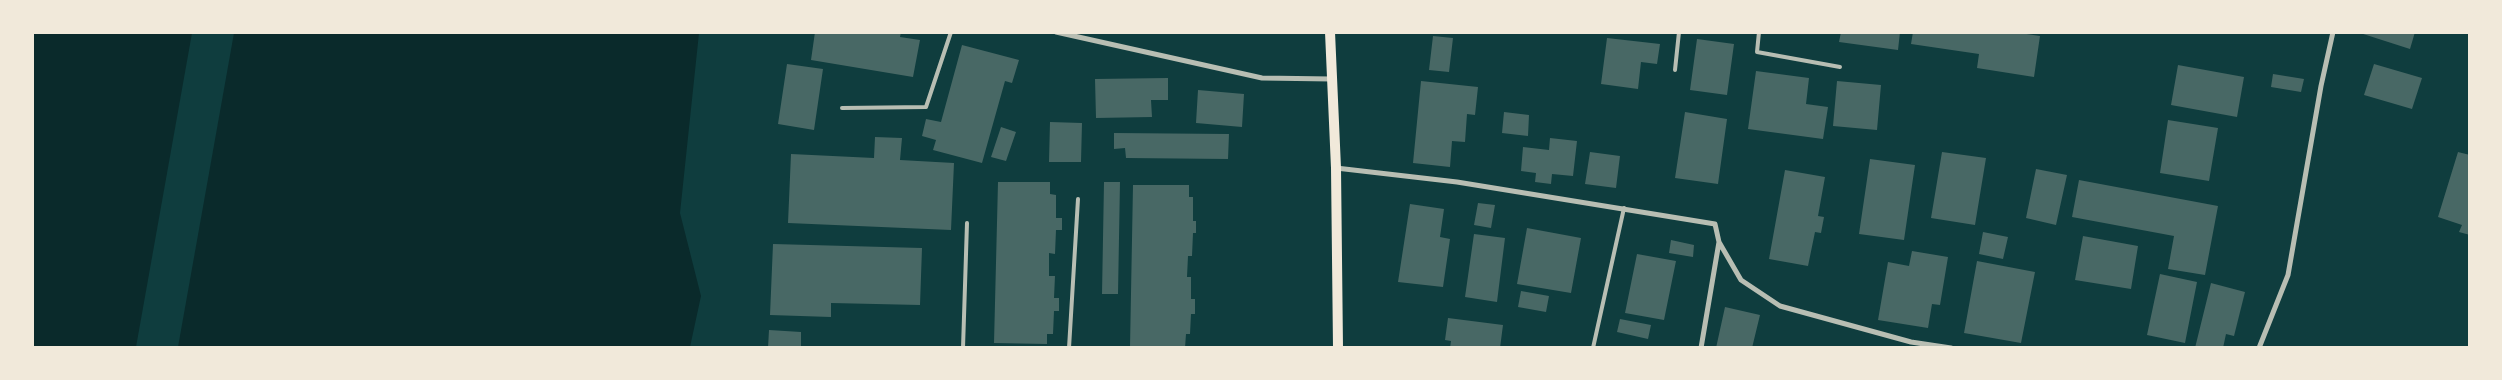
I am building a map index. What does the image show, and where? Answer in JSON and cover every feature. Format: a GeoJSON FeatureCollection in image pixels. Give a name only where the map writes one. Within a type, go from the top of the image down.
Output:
{"type":"FeatureCollection","features":[{"type":"Feature","properties":{"kind":"main road"},"geometry":{"type":"LineString","coordinates":[[1330,32],[1336,168],[1338,348]]}},
{"type":"Feature","properties":{"kind":"street"},"geometry":{"type":"LineString","coordinates":[[1056,32],[1262,78],[1331,79]]}},
{"type":"Feature","properties":{"kind":"street"},"geometry":{"type":"LineString","coordinates":[[2258,348],[2288,275],[2321,86],[2334,32]]}},
{"type":"Feature","properties":{"kind":"street"},"geometry":{"type":"LineString","coordinates":[[1336,168],[1457,182],[1714,224],[1719,242],[1741,280],[1780,306],[1911,342],[1952,348]]}},
{"type":"Feature","properties":{"kind":"street"},"geometry":{"type":"LineString","coordinates":[[1702,348],[1719,242]]}},
{"type":"Feature","properties":{"kind":"lane"},"geometry":{"type":"LineString","coordinates":[[842,108],[926,107],[951,32]]}},
{"type":"Feature","properties":{"kind":"lane"},"geometry":{"type":"LineString","coordinates":[[1675,70],[1679,32]]}},
{"type":"Feature","properties":{"kind":"lane"},"geometry":{"type":"LineString","coordinates":[[1759,32],[1757,52],[1840,67]]}},
{"type":"Feature","properties":{"kind":"lane"},"geometry":{"type":"LineString","coordinates":[[1069,348],[1078,199]]}},
{"type":"Feature","properties":{"kind":"lane"},"geometry":{"type":"LineString","coordinates":[[1593,348],[1624,208]]}},
{"type":"Feature","properties":{"kind":"lane"},"geometry":{"type":"LineString","coordinates":[[963,348],[967,223]]}},
{"type":"Feature","properties":{"kind":"water"},"geometry":{"type":"Polygon","coordinates":[[[32,33],[699,33],[680,213],[701,296],[690,347],[33,347],[32,33]]]}},
{"type":"Feature","properties":{"kind":"pier"},"geometry":{"type":"Polygon","coordinates":[[[192,33],[234,33],[178,347],[136,347],[192,33]]]}},
{"type":"Feature","properties":{"kind":"building"},"geometry":{"type":"Polygon","coordinates":[[[815,32],[901,32],[900,37],[920,40],[913,77],[811,60],[815,32]]]}},
{"type":"Feature","properties":{"kind":"building"},"geometry":{"type":"Polygon","coordinates":[[[1841,32],[1900,32],[1898,50],[1839,42],[1841,32]]]}},
{"type":"Feature","properties":{"kind":"building"},"geometry":{"type":"Polygon","coordinates":[[[1913,32],[2013,32],[2040,36],[2034,77],[1977,68],[1979,54],[1911,44],[1913,32]]]}},
{"type":"Feature","properties":{"kind":"building"},"geometry":{"type":"Polygon","coordinates":[[[2357,32],[2415,32],[2410,49],[2357,32]]]}},
{"type":"Feature","properties":{"kind":"building"},"geometry":{"type":"Polygon","coordinates":[[[1433,36],[1453,38],[1449,72],[1429,70],[1433,36]]]}},
{"type":"Feature","properties":{"kind":"building"},"geometry":{"type":"Polygon","coordinates":[[[1607,38],[1660,44],[1657,64],[1641,62],[1638,89],[1601,84],[1607,38]]]}},
{"type":"Feature","properties":{"kind":"building"},"geometry":{"type":"Polygon","coordinates":[[[1697,39],[1734,44],[1727,95],[1690,90],[1697,39]]]}},
{"type":"Feature","properties":{"kind":"building"},"geometry":{"type":"Polygon","coordinates":[[[962,45],[1019,60],[1012,83],[1005,81],[982,163],[933,150],[936,140],[922,136],[926,119],[941,122],[962,45]]]}},
{"type":"Feature","properties":{"kind":"building"},"geometry":{"type":"Polygon","coordinates":[[[787,64],[823,69],[814,130],[778,124],[787,64]]]}},
{"type":"Feature","properties":{"kind":"building"},"geometry":{"type":"Polygon","coordinates":[[[2374,64],[2422,78],[2412,109],[2364,95],[2374,64]]]}},
{"type":"Feature","properties":{"kind":"building"},"geometry":{"type":"Polygon","coordinates":[[[2178,65],[2244,77],[2237,117],[2171,105],[2178,65]]]}},
{"type":"Feature","properties":{"kind":"building"},"geometry":{"type":"Polygon","coordinates":[[[1756,71],[1809,78],[1806,104],[1828,107],[1823,139],[1748,129],[1756,71]]]}},
{"type":"Feature","properties":{"kind":"building"},"geometry":{"type":"Polygon","coordinates":[[[2273,74],[2304,79],[2301,92],[2271,87],[2273,74]]]}},
{"type":"Feature","properties":{"kind":"building"},"geometry":{"type":"Polygon","coordinates":[[[1168,78],[1168,100],[1151,100],[1152,117],[1096,118],[1095,79],[1168,78]]]}},
{"type":"Feature","properties":{"kind":"building"},"geometry":{"type":"Polygon","coordinates":[[[1421,81],[1478,87],[1475,115],[1467,114],[1465,142],[1452,141],[1450,167],[1413,163],[1421,81]]]}},
{"type":"Feature","properties":{"kind":"building"},"geometry":{"type":"Polygon","coordinates":[[[1837,81],[1881,85],[1877,130],[1833,126],[1837,81]]]}},
{"type":"Feature","properties":{"kind":"building"},"geometry":{"type":"Polygon","coordinates":[[[1198,90],[1244,94],[1242,127],[1196,123],[1198,90]]]}},
{"type":"Feature","properties":{"kind":"building"},"geometry":{"type":"Polygon","coordinates":[[[1504,112],[1529,115],[1528,136],[1502,133],[1504,112]]]}},
{"type":"Feature","properties":{"kind":"building"},"geometry":{"type":"Polygon","coordinates":[[[1685,112],[1727,119],[1718,184],[1675,178],[1685,112]]]}},
{"type":"Feature","properties":{"kind":"building"},"geometry":{"type":"Polygon","coordinates":[[[2168,120],[2218,128],[2209,181],[2160,173],[2168,120]]]}},
{"type":"Feature","properties":{"kind":"building"},"geometry":{"type":"Polygon","coordinates":[[[1050,122],[1082,123],[1081,162],[1049,162],[1050,122]]]}},
{"type":"Feature","properties":{"kind":"building"},"geometry":{"type":"Polygon","coordinates":[[[1001,127],[1016,132],[1006,161],[991,157],[1001,127]]]}},
{"type":"Feature","properties":{"kind":"building"},"geometry":{"type":"Polygon","coordinates":[[[1114,133],[1229,134],[1228,159],[1126,158],[1125,148],[1114,149],[1114,133]]]}},
{"type":"Feature","properties":{"kind":"building"},"geometry":{"type":"Polygon","coordinates":[[[875,137],[902,138],[900,160],[954,163],[951,230],[788,223],[791,154],[874,158],[875,137]]]}},
{"type":"Feature","properties":{"kind":"building"},"geometry":{"type":"Polygon","coordinates":[[[1550,138],[1577,141],[1573,176],[1552,174],[1551,184],[1535,182],[1536,173],[1521,171],[1523,147],[1549,150],[1550,138]]]}},
{"type":"Feature","properties":{"kind":"building"},"geometry":{"type":"Polygon","coordinates":[[[1590,152],[1620,156],[1616,188],[1585,184],[1590,152]]]}},
{"type":"Feature","properties":{"kind":"building"},"geometry":{"type":"Polygon","coordinates":[[[1942,152],[1986,158],[1975,225],[1931,218],[1942,152]]]}},
{"type":"Feature","properties":{"kind":"building"},"geometry":{"type":"Polygon","coordinates":[[[2458,152],[2470,155],[2470,235],[2459,232],[2462,225],[2438,217],[2458,152]]]}},
{"type":"Feature","properties":{"kind":"building"},"geometry":{"type":"Polygon","coordinates":[[[1870,159],[1915,165],[1904,240],[1859,234],[1870,159]]]}},
{"type":"Feature","properties":{"kind":"building"},"geometry":{"type":"Polygon","coordinates":[[[2036,169],[2067,175],[2056,225],[2026,218],[2036,169]]]}},
{"type":"Feature","properties":{"kind":"building"},"geometry":{"type":"Polygon","coordinates":[[[1785,170],[1825,177],[1818,216],[1824,217],[1821,233],[1815,232],[1808,266],[1769,259],[1785,170]]]}},
{"type":"Feature","properties":{"kind":"building"},"geometry":{"type":"Polygon","coordinates":[[[2079,180],[2218,206],[2205,275],[2168,269],[2174,236],[2072,217],[2079,180]]]}},
{"type":"Feature","properties":{"kind":"building"},"geometry":{"type":"Polygon","coordinates":[[[998,182],[1050,182],[1050,194],[1056,195],[1056,218],[1062,218],[1062,230],[1056,230],[1055,254],[1049,253],[1049,276],[1055,276],[1054,298],[1059,298],[1059,311],[1054,311],[1053,334],[1047,334],[1047,344],[994,343],[998,182]]]}},
{"type":"Feature","properties":{"kind":"building"},"geometry":{"type":"Polygon","coordinates":[[[1104,182],[1120,182],[1118,294],[1102,294],[1104,182]]]}},
{"type":"Feature","properties":{"kind":"building"},"geometry":{"type":"Polygon","coordinates":[[[1133,185],[1189,185],[1189,197],[1193,197],[1193,221],[1196,221],[1196,233],[1193,233],[1192,256],[1188,256],[1187,277],[1191,277],[1191,299],[1195,299],[1195,314],[1191,314],[1190,334],[1186,334],[1185,348],[1130,347],[1133,185]]]}},
{"type":"Feature","properties":{"kind":"building"},"geometry":{"type":"Polygon","coordinates":[[[1478,203],[1495,205],[1491,228],[1474,225],[1478,203]]]}},
{"type":"Feature","properties":{"kind":"building"},"geometry":{"type":"Polygon","coordinates":[[[1410,204],[1444,209],[1440,237],[1450,239],[1443,287],[1398,282],[1410,204]]]}},
{"type":"Feature","properties":{"kind":"building"},"geometry":{"type":"Polygon","coordinates":[[[1527,228],[1581,238],[1571,293],[1517,284],[1527,228]]]}},
{"type":"Feature","properties":{"kind":"building"},"geometry":{"type":"Polygon","coordinates":[[[1983,232],[2008,237],[2003,259],[1979,254],[1983,232]]]}},
{"type":"Feature","properties":{"kind":"building"},"geometry":{"type":"Polygon","coordinates":[[[1474,234],[1505,238],[1497,302],[1465,297],[1474,234]]]}},
{"type":"Feature","properties":{"kind":"building"},"geometry":{"type":"Polygon","coordinates":[[[2083,236],[2138,246],[2131,289],[2075,280],[2083,236]]]}},
{"type":"Feature","properties":{"kind":"building"},"geometry":{"type":"Polygon","coordinates":[[[1671,240],[1694,245],[1693,257],[1669,253],[1671,240]]]}},
{"type":"Feature","properties":{"kind":"building"},"geometry":{"type":"Polygon","coordinates":[[[773,244],[922,248],[920,305],[831,303],[831,317],[770,315],[773,244]]]}},
{"type":"Feature","properties":{"kind":"building"},"geometry":{"type":"Polygon","coordinates":[[[1912,251],[1948,257],[1940,305],[1932,304],[1928,328],[1878,320],[1888,262],[1909,266],[1912,251]]]}},
{"type":"Feature","properties":{"kind":"building"},"geometry":{"type":"Polygon","coordinates":[[[1637,254],[1676,261],[1664,320],[1625,313],[1637,254]]]}},
{"type":"Feature","properties":{"kind":"building"},"geometry":{"type":"Polygon","coordinates":[[[1977,261],[2035,272],[2021,343],[1964,333],[1977,261]]]}},
{"type":"Feature","properties":{"kind":"building"},"geometry":{"type":"Polygon","coordinates":[[[2160,274],[2197,282],[2185,343],[2147,335],[2160,274]]]}},
{"type":"Feature","properties":{"kind":"building"},"geometry":{"type":"Polygon","coordinates":[[[2211,283],[2245,292],[2234,336],[2226,334],[2223,348],[2195,348],[2211,283]]]}},
{"type":"Feature","properties":{"kind":"building"},"geometry":{"type":"Polygon","coordinates":[[[1521,291],[1549,296],[1546,312],[1518,307],[1521,291]]]}},
{"type":"Feature","properties":{"kind":"building"},"geometry":{"type":"Polygon","coordinates":[[[1725,307],[1760,315],[1752,348],[1716,348],[1725,307]]]}},
{"type":"Feature","properties":{"kind":"building"},"geometry":{"type":"Polygon","coordinates":[[[1448,318],[1503,325],[1500,348],[1450,348],[1451,341],[1445,340],[1448,318]]]}},
{"type":"Feature","properties":{"kind":"building"},"geometry":{"type":"Polygon","coordinates":[[[1620,319],[1651,325],[1648,339],[1617,332],[1620,319]]]}},
{"type":"Feature","properties":{"kind":"building"},"geometry":{"type":"Polygon","coordinates":[[[769,330],[801,332],[801,348],[768,348],[769,330]]]}}]}
